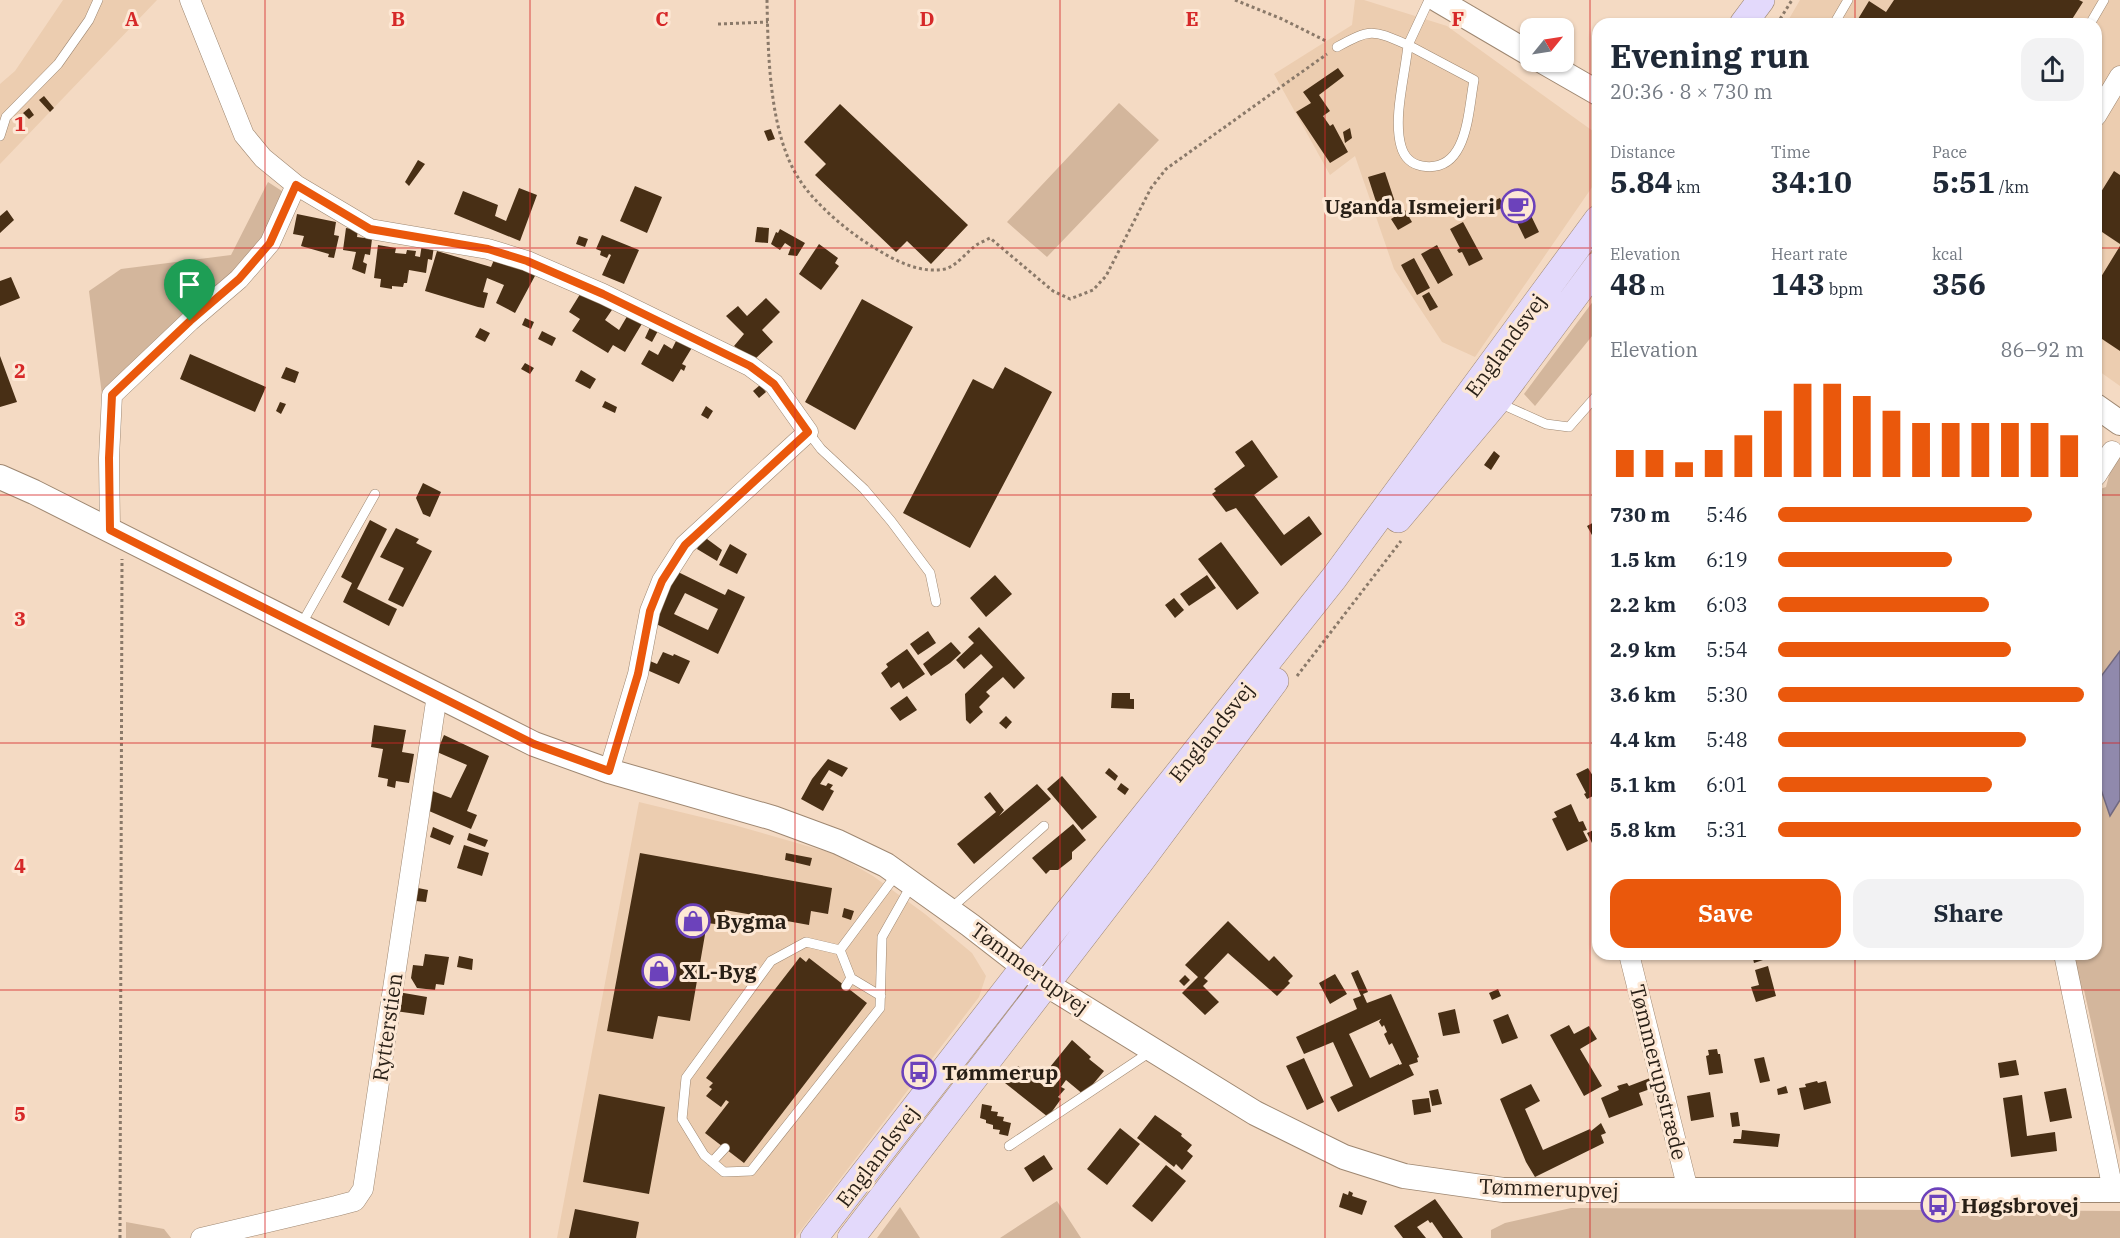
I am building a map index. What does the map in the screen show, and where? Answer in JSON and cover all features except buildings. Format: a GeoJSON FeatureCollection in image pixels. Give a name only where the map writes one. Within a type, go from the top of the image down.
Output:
{"type":"FeatureCollection","features":[{"type":"Feature","properties":{"kind":"main road","name":"Englandsvej"},"geometry":{"type":"LineString","coordinates":[[851,1238],[1147,853],[1371,552],[1486,394],[1592,228]]}},
{"type":"Feature","properties":{"kind":"main road","name":"Englandsvej"},"geometry":{"type":"LineString","coordinates":[[814,1238],[1024,968],[1334,578],[1486,394],[1592,272]]}},
{"type":"Feature","properties":{"kind":"street"},"geometry":{"type":"LineString","coordinates":[[190,0],[244,135],[263,158],[296,185],[370,229],[488,249],[527,261],[603,294],[750,366],[774,384],[808,432],[685,545],[662,581],[650,611],[638,674],[609,771]]}},
{"type":"Feature","properties":{"kind":"street"},"geometry":{"type":"LineString","coordinates":[[1438,0],[1520,48]]}},
{"type":"Feature","properties":{"kind":"street"},"geometry":{"type":"LineString","coordinates":[[1561,72],[1592,90]]}},
{"type":"Feature","properties":{"kind":"street"},"geometry":{"type":"LineString","coordinates":[[2102,106],[2120,76]]}},
{"type":"Feature","properties":{"kind":"street"},"geometry":{"type":"LineString","coordinates":[[116,533],[109,458],[112,395],[239,279],[270,243],[296,185]]}},
{"type":"Feature","properties":{"kind":"street"},"geometry":{"type":"LineString","coordinates":[[2102,410],[2120,423]]}},
{"type":"Feature","properties":{"kind":"street"},"geometry":{"type":"LineString","coordinates":[[2102,467],[2112,451]]}},
{"type":"Feature","properties":{"kind":"street","name":"Tømmerupvej"},"geometry":{"type":"LineString","coordinates":[[0,477],[534,744],[609,771],[773,818],[838,842],[886,865],[1046,984],[1265,1118],[1344,1157],[1404,1176],[1503,1190],[2116,1190]]}},
{"type":"Feature","properties":{"kind":"street","name":"Rytterstien"},"geometry":{"type":"LineString","coordinates":[[201,1238],[355,1201],[363,1190],[437,694]]}},
{"type":"Feature","properties":{"kind":"street","name":"Tømmerupstræde"},"geometry":{"type":"LineString","coordinates":[[1630,960],[1688,1190]]}},
{"type":"Feature","properties":{"kind":"street"},"geometry":{"type":"LineString","coordinates":[[2065,960],[2116,1190]]}},
{"type":"Feature","properties":{"kind":"lane"},"geometry":{"type":"LineString","coordinates":[[0,136],[6,117],[58,64],[89,20],[98,0]]}},
{"type":"Feature","properties":{"kind":"lane"},"geometry":{"type":"LineString","coordinates":[[1337,46],[1360,34],[1380,33],[1408,45],[1474,80],[1463,142],[1449,162],[1441,166],[1423,166],[1409,162],[1401,149],[1397,125],[1408,45],[1429,0]]}},
{"type":"Feature","properties":{"kind":"lane"},"geometry":{"type":"LineString","coordinates":[[1838,18],[1848,0]]}},
{"type":"Feature","properties":{"kind":"lane"},"geometry":{"type":"LineString","coordinates":[[2094,18],[2104,0]]}},
{"type":"Feature","properties":{"kind":"lane"},"geometry":{"type":"LineString","coordinates":[[1486,394],[1546,424],[1569,427],[1592,401]]}},
{"type":"Feature","properties":{"kind":"lane"},"geometry":{"type":"LineString","coordinates":[[808,432],[891,520],[930,573],[936,602]]}},
{"type":"Feature","properties":{"kind":"lane"},"geometry":{"type":"LineString","coordinates":[[300,626],[375,494]]}},
{"type":"Feature","properties":{"kind":"lane"},"geometry":{"type":"LineString","coordinates":[[949,910],[1044,826]]}},
{"type":"Feature","properties":{"kind":"lane"},"geometry":{"type":"LineString","coordinates":[[840,950],[905,878]]}},
{"type":"Feature","properties":{"kind":"lane"},"geometry":{"type":"LineString","coordinates":[[840,950],[806,942],[771,961],[686,1078],[682,1119],[704,1155],[724,1172],[752,1171],[880,1008],[882,937],[905,878]]}},
{"type":"Feature","properties":{"kind":"lane"},"geometry":{"type":"LineString","coordinates":[[840,950],[848,982],[881,996]]}},
{"type":"Feature","properties":{"kind":"lane"},"geometry":{"type":"LineString","coordinates":[[1009,1146],[1152,1050]]}},
{"type":"Feature","properties":{"kind":"lane"},"geometry":{"type":"LineString","coordinates":[[712,1162],[725,1148]]}},
{"type":"Feature","properties":{"kind":"path"},"geometry":{"type":"LineString","coordinates":[[767,0],[768,54],[776,115],[786,150],[799,179],[832,216],[856,236],[896,261],[926,270],[948,268],[978,244],[990,238],[1053,291],[1070,299],[1093,290],[1106,276],[1151,188],[1166,169],[1337,46],[1282,19],[1235,0]]}},
{"type":"Feature","properties":{"kind":"path"},"geometry":{"type":"LineString","coordinates":[[1758,15],[1792,0]]}},
{"type":"Feature","properties":{"kind":"path"},"geometry":{"type":"LineString","coordinates":[[718,24],[768,22]]}},
{"type":"Feature","properties":{"kind":"path"},"geometry":{"type":"LineString","coordinates":[[116,533],[120,1238]]}},
{"type":"Feature","properties":{"kind":"path"},"geometry":{"type":"LineString","coordinates":[[1291,684],[1407,533]]}},
{"type":"Feature","properties":{"kind":"shaded area"},"geometry":{"type":"Polygon","coordinates":[[[63,0],[157,0],[0,164],[0,84],[15,71],[63,0]]]}},
{"type":"Feature","properties":{"kind":"shaded area"},"geometry":{"type":"Polygon","coordinates":[[[1355,0],[1364,0],[1447,26],[1592,130],[1592,187],[1475,357],[1442,342],[1394,269],[1355,156],[1330,175],[1274,74],[1352,25],[1355,0]]]}},
{"type":"Feature","properties":{"kind":"shaded area"},"geometry":{"type":"Polygon","coordinates":[[[1800,0],[2120,0],[2120,386],[2102,373],[2102,18],[1790,18],[1800,0]]]}},
{"type":"Feature","properties":{"kind":"shaded area"},"geometry":{"type":"Polygon","coordinates":[[[1119,103],[1159,140],[1047,257],[1007,222],[1119,103]]]}},
{"type":"Feature","properties":{"kind":"shaded area"},"geometry":{"type":"Polygon","coordinates":[[[268,182],[285,193],[264,236],[232,277],[108,385],[103,403],[89,291],[121,269],[231,255],[268,182]]]}},
{"type":"Feature","properties":{"kind":"shaded area"},"geometry":{"type":"Polygon","coordinates":[[[1592,303],[1592,336],[1535,406],[1524,394],[1592,303]]]}},
{"type":"Feature","properties":{"kind":"shaded area"},"geometry":{"type":"Polygon","coordinates":[[[2120,456],[2120,1152],[2084,990],[2081,989],[2074,960],[2102,960],[2102,488],[2106,487],[2112,464],[2120,456]]]}},
{"type":"Feature","properties":{"kind":"shaded area"},"geometry":{"type":"Polygon","coordinates":[[[2120,651],[2120,800],[2110,816],[2102,793],[2102,675],[2120,651]]]}},
{"type":"Feature","properties":{"kind":"shaded area"},"geometry":{"type":"Polygon","coordinates":[[[639,802],[734,825],[835,854],[873,876],[925,914],[972,953],[986,976],[979,997],[795,1238],[557,1238],[639,802]]]}},
{"type":"Feature","properties":{"kind":"shaded area"},"geometry":{"type":"Polygon","coordinates":[[[1057,1201],[1081,1238],[1000,1238],[1057,1201]]]}},
{"type":"Feature","properties":{"kind":"shaded area"},"geometry":{"type":"Polygon","coordinates":[[[900,1207],[920,1238],[877,1238],[900,1207]]]}},
{"type":"Feature","properties":{"kind":"shaded area"},"geometry":{"type":"Polygon","coordinates":[[[1571,1208],[2120,1211],[2120,1238],[1491,1238],[1491,1230],[1505,1223],[1571,1208]]]}},
{"type":"Feature","properties":{"kind":"shaded area"},"geometry":{"type":"Polygon","coordinates":[[[126,1222],[164,1229],[171,1238],[126,1238],[126,1222]]]}},
{"type":"Feature","properties":{"kind":"place","name":"Uganda Ismejeri"},"geometry":{"type":"Point","coordinates":[1518,206]}},
{"type":"Feature","properties":{"kind":"place","name":"Bygma"},"geometry":{"type":"Point","coordinates":[693,921]}},
{"type":"Feature","properties":{"kind":"place","name":"XL-Byg"},"geometry":{"type":"Point","coordinates":[659,971]}},
{"type":"Feature","properties":{"kind":"place","name":"Tømmerup"},"geometry":{"type":"Point","coordinates":[919,1072]}},
{"type":"Feature","properties":{"kind":"place","name":"Høgsbrovej"},"geometry":{"type":"Point","coordinates":[1938,1205]}},
{"type":"Feature","properties":{"kind":"route"},"geometry":{"type":"LineString","coordinates":[[296,185],[370,229],[488,249],[527,261],[603,294],[750,366],[774,384],[808,432],[685,545],[662,581],[650,611],[638,674],[609,771],[534,744],[110,530],[109,458],[112,395],[190,321],[239,279],[270,243],[296,185]]}}]}
